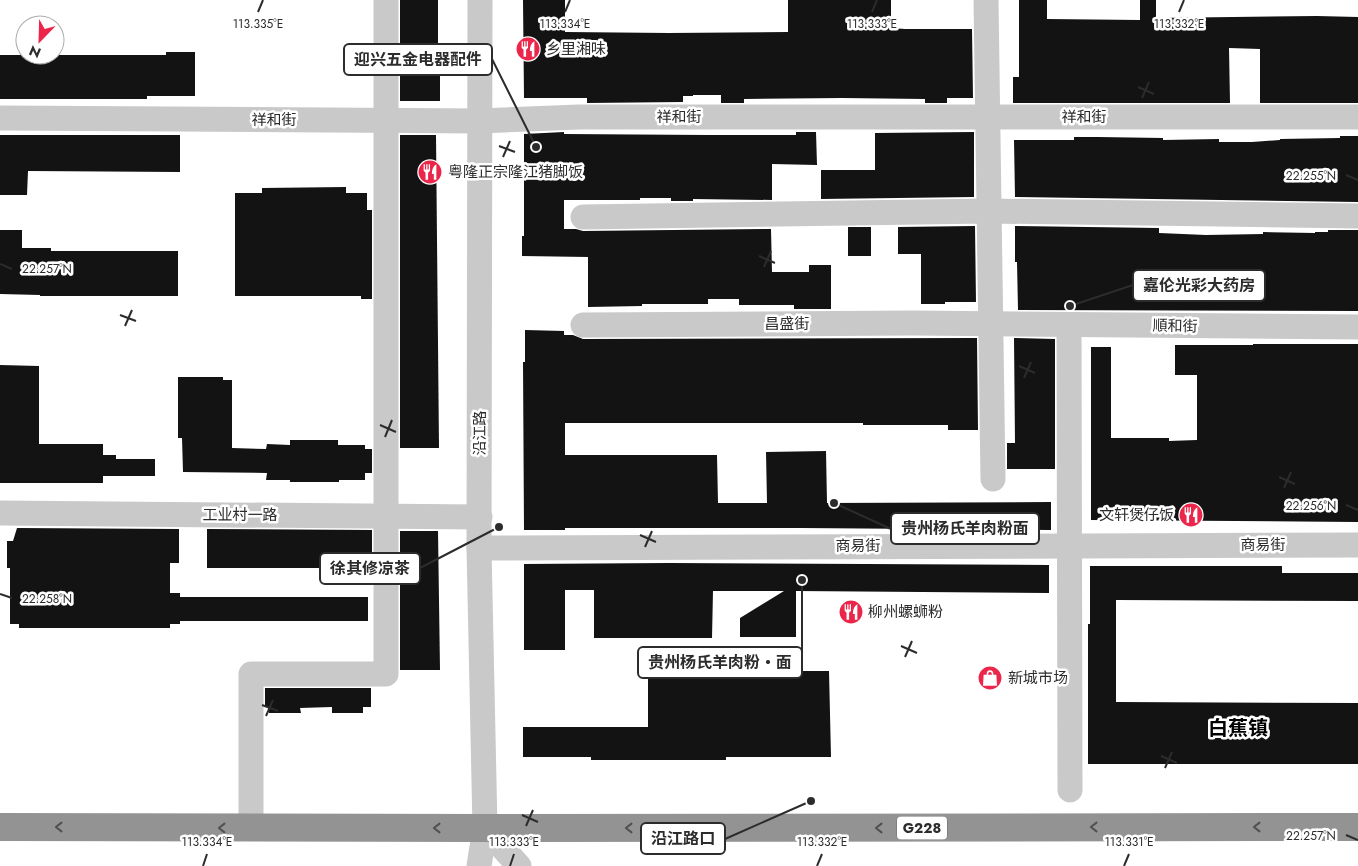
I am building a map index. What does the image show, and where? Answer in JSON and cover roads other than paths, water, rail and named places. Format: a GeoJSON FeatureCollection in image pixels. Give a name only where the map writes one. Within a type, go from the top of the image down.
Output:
{"type":"FeatureCollection","features":[{"type":"Feature","properties":{"kind":"highway","name":"G228"},"geometry":{"type":"LineString","coordinates":[[0,827],[1358,827]]}},
{"type":"Feature","properties":{"kind":"street"},"geometry":{"type":"LineString","coordinates":[[251,828],[251,674],[386,674],[386,0]]}},
{"type":"Feature","properties":{"kind":"street","name":"沿江路"},"geometry":{"type":"LineString","coordinates":[[479,866],[485,828],[479,548],[480,0]]}},
{"type":"Feature","properties":{"kind":"street"},"geometry":{"type":"LineString","coordinates":[[986,0],[993,479]]}},
{"type":"Feature","properties":{"kind":"street","name":"祥和街"},"geometry":{"type":"LineString","coordinates":[[0,118],[479,121],[579,117],[1358,117]]}},
{"type":"Feature","properties":{"kind":"street"},"geometry":{"type":"LineString","coordinates":[[583,217],[989,211],[1358,216]]}},
{"type":"Feature","properties":{"kind":"street","name":"順和街"},"geometry":{"type":"LineString","coordinates":[[991,324],[1358,327]]}},
{"type":"Feature","properties":{"kind":"street","name":"昌盛街"},"geometry":{"type":"LineString","coordinates":[[583,325],[991,324]]}},
{"type":"Feature","properties":{"kind":"street"},"geometry":{"type":"LineString","coordinates":[[1069,325],[1070,790]]}},
{"type":"Feature","properties":{"kind":"street","name":"工业村一路"},"geometry":{"type":"LineString","coordinates":[[0,513],[480,517]]}},
{"type":"Feature","properties":{"kind":"street","name":"商易街"},"geometry":{"type":"LineString","coordinates":[[479,548],[1358,545]]}},
{"type":"Feature","properties":{"kind":"street"},"geometry":{"type":"LineString","coordinates":[[485,828],[519,866]]}},
{"type":"Feature","properties":{"kind":"place","name":"乡里湘味"},"geometry":{"type":"Point","coordinates":[528,49]}},
{"type":"Feature","properties":{"kind":"place","name":"迎兴五金电器配件"},"geometry":{"type":"Point","coordinates":[536,147]}},
{"type":"Feature","properties":{"kind":"place","name":"粤隆正宗隆江猪脚饭"},"geometry":{"type":"Point","coordinates":[430,172]}},
{"type":"Feature","properties":{"kind":"place","name":"嘉伦光彩大药房"},"geometry":{"type":"Point","coordinates":[1070,306]}},
{"type":"Feature","properties":{"kind":"place","name":"贵州杨氏羊肉粉面"},"geometry":{"type":"Point","coordinates":[834,503]}},
{"type":"Feature","properties":{"kind":"place","name":"文轩煲仔饭"},"geometry":{"type":"Point","coordinates":[1191,515]}},
{"type":"Feature","properties":{"kind":"place","name":"徐其修凉茶"},"geometry":{"type":"Point","coordinates":[499,527]}},
{"type":"Feature","properties":{"kind":"place","name":"贵州杨氏羊肉粉・面"},"geometry":{"type":"Point","coordinates":[802,580]}},
{"type":"Feature","properties":{"kind":"place","name":"柳州螺蛳粉"},"geometry":{"type":"Point","coordinates":[851,612]}},
{"type":"Feature","properties":{"kind":"place","name":"新城市场"},"geometry":{"type":"Point","coordinates":[990,678]}},
{"type":"Feature","properties":{"kind":"place","name":"沿江路口"},"geometry":{"type":"Point","coordinates":[811,801]}},
{"type":"Feature","properties":{"kind":"district","name":"白蕉镇"},"geometry":{"type":"Point","coordinates":[1238,728]}}]}
